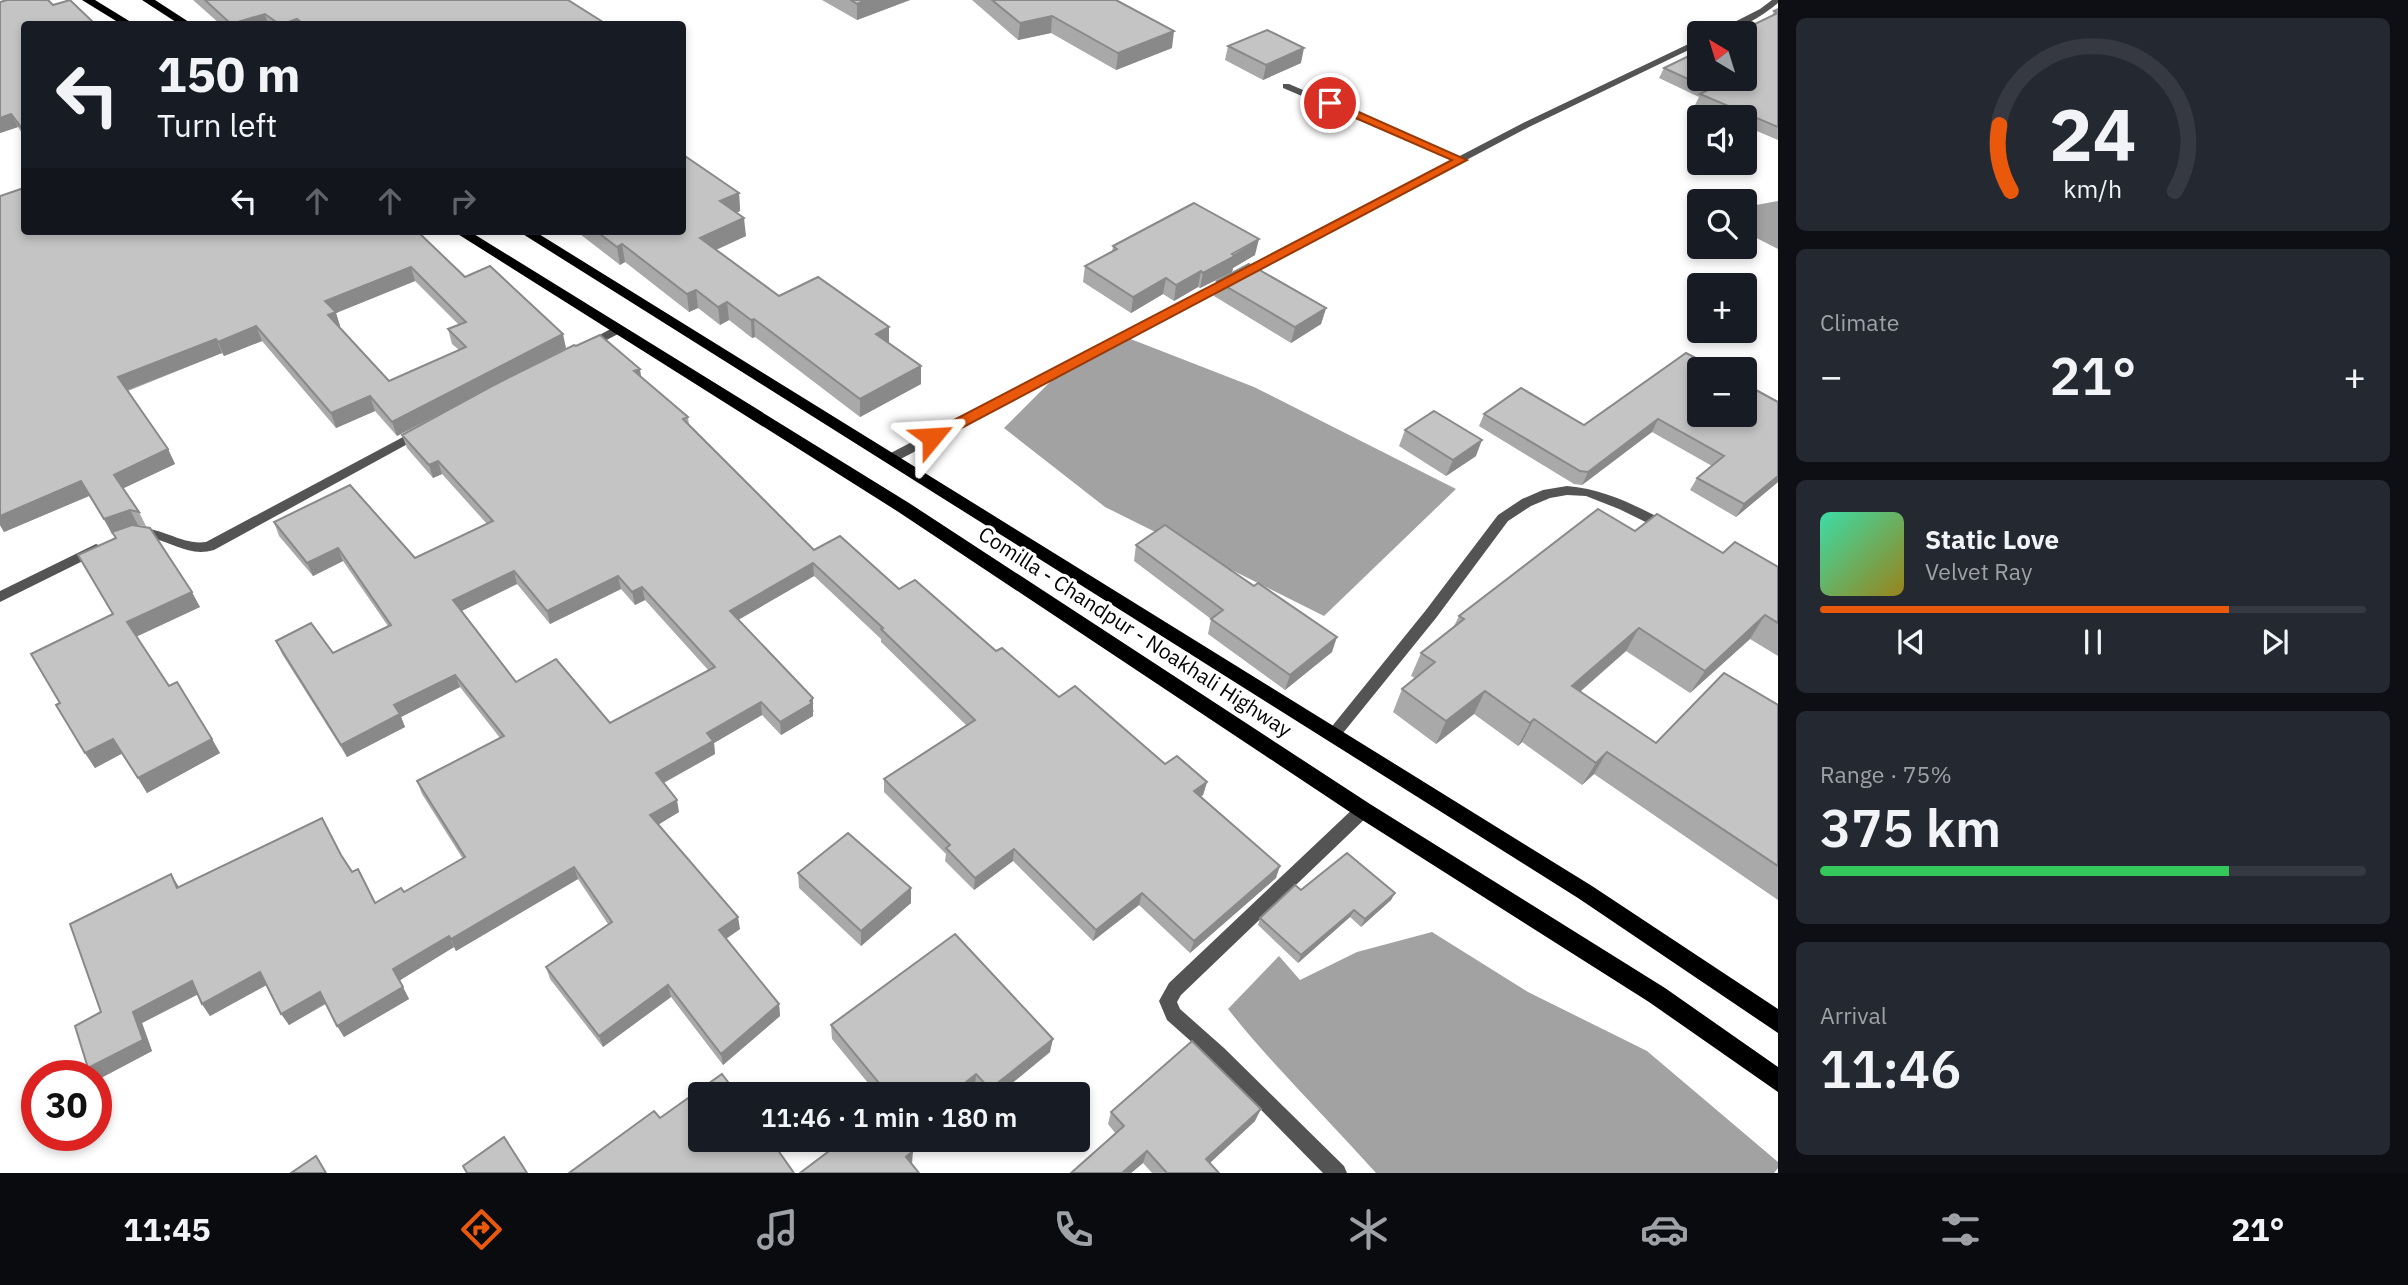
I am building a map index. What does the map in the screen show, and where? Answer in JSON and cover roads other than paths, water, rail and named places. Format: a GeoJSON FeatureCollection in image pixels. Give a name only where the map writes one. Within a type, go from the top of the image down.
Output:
{"type":"FeatureCollection","features":[{"type":"Feature","properties":{"kind":"main road"},"geometry":{"type":"LineString","coordinates":[[87,0],[123,21]]}},
{"type":"Feature","properties":{"kind":"main road"},"geometry":{"type":"LineString","coordinates":[[147,0],[181,21]]}},
{"type":"Feature","properties":{"kind":"main road","name":"Comilla - Chandpur - Noakhali Highway"},"geometry":{"type":"LineString","coordinates":[[466,235],[903,507],[1363,810],[1657,995],[1778,1081]]}},
{"type":"Feature","properties":{"kind":"main road","name":"Comilla - Chandpur - Noakhali Highway"},"geometry":{"type":"LineString","coordinates":[[531,235],[1585,892],[1778,1023]]}},
{"type":"Feature","properties":{"kind":"street"},"geometry":{"type":"LineString","coordinates":[[1742,21],[1763,11],[1777,0]]}},
{"type":"Feature","properties":{"kind":"street"},"geometry":{"type":"LineString","coordinates":[[890,459],[1461,160],[1687,48]]}},
{"type":"Feature","properties":{"kind":"street"},"geometry":{"type":"LineString","coordinates":[[1286,86],[1461,160]]}},
{"type":"Feature","properties":{"kind":"street"},"geometry":{"type":"LineString","coordinates":[[575,351],[618,329]]}},
{"type":"Feature","properties":{"kind":"street"},"geometry":{"type":"LineString","coordinates":[[0,597],[112,541],[139,532],[152,533],[194,550],[209,547],[434,424]]}},
{"type":"Feature","properties":{"kind":"street"},"geometry":{"type":"LineString","coordinates":[[1334,734],[1431,614],[1503,518],[1518,506],[1570,489],[1586,490],[1679,534]]}},
{"type":"Feature","properties":{"kind":"street"},"geometry":{"type":"LineString","coordinates":[[1337,1173],[1218,1054],[1172,1014],[1168,1002],[1175,989],[1363,810]]}}]}
